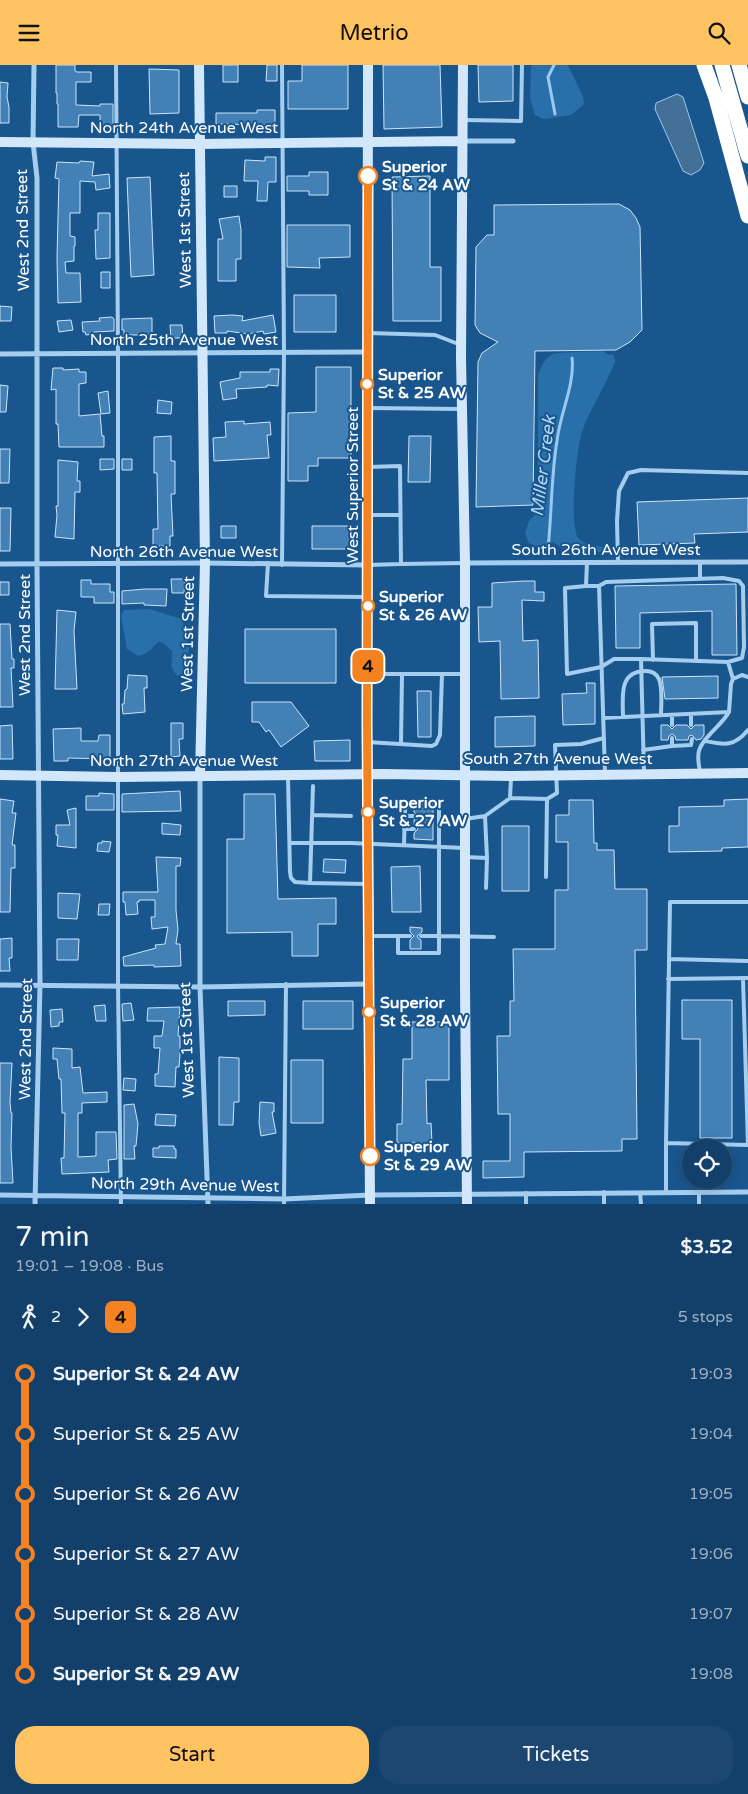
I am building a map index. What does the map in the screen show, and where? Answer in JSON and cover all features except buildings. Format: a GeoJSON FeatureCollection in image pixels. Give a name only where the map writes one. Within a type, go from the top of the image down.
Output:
{"type":"FeatureCollection","features":[{"type":"Feature","properties":{"kind":"highway"},"geometry":{"type":"LineString","coordinates":[[704,65],[716,98],[748,216]]}},
{"type":"Feature","properties":{"kind":"highway"},"geometry":{"type":"LineString","coordinates":[[722,65],[748,156]]}},
{"type":"Feature","properties":{"kind":"highway"},"geometry":{"type":"LineString","coordinates":[[739,65],[748,97]]}},
{"type":"Feature","properties":{"kind":"highway"},"geometry":{"type":"LineString","coordinates":[[744,65],[748,91]]}},
{"type":"Feature","properties":{"kind":"street","name":"West 2nd Street"},"geometry":{"type":"LineString","coordinates":[[34,65],[33,142],[37,178],[36,353],[40,984],[35,1204]]}},
{"type":"Feature","properties":{"kind":"street","name":"West 1st Street"},"geometry":{"type":"LineString","coordinates":[[199,65],[205,563],[200,775],[200,987],[208,1201]]}},
{"type":"Feature","properties":{"kind":"street","name":"West Superior Street"},"geometry":{"type":"LineString","coordinates":[[368,65],[367,408],[370,1199]]}},
{"type":"Feature","properties":{"kind":"street"},"geometry":{"type":"LineString","coordinates":[[463,65],[461,345],[465,563],[467,1199]]}},
{"type":"Feature","properties":{"kind":"street","name":"North 24th Avenue West"},"geometry":{"type":"LineString","coordinates":[[0,142],[199,144],[463,141]]}},
{"type":"Feature","properties":{"kind":"street"},"geometry":{"type":"LineString","coordinates":[[463,141],[513,141]]}},
{"type":"Feature","properties":{"kind":"street","name":"North 25th Avenue West"},"geometry":{"type":"LineString","coordinates":[[0,354],[367,352]]}},
{"type":"Feature","properties":{"kind":"street","name":"South 26th Avenue West"},"geometry":{"type":"LineString","coordinates":[[465,563],[748,562]]}},
{"type":"Feature","properties":{"kind":"street","name":"North 26th Avenue West"},"geometry":{"type":"LineString","coordinates":[[0,565],[268,563],[282,565],[368,565]]}},
{"type":"Feature","properties":{"kind":"street","name":"South 27th Avenue West"},"geometry":{"type":"LineString","coordinates":[[368,774],[511,776],[748,773]]}},
{"type":"Feature","properties":{"kind":"street","name":"North 27th Avenue West"},"geometry":{"type":"LineString","coordinates":[[0,775],[118,777],[368,774]]}},
{"type":"Feature","properties":{"kind":"street"},"geometry":{"type":"LineString","coordinates":[[0,985],[200,987],[369,984]]}},
{"type":"Feature","properties":{"kind":"street","name":"North 29th Avenue West"},"geometry":{"type":"LineString","coordinates":[[0,1195],[208,1201],[284,1201],[467,1199],[526,1193],[748,1192]]}},
{"type":"Feature","properties":{"kind":"lane"},"geometry":{"type":"LineString","coordinates":[[116,65],[118,985],[121,1204]]}},
{"type":"Feature","properties":{"kind":"lane"},"geometry":{"type":"LineString","coordinates":[[282,65],[284,352],[282,565]]}},
{"type":"Feature","properties":{"kind":"lane"},"geometry":{"type":"LineString","coordinates":[[463,120],[521,121],[522,65]]}},
{"type":"Feature","properties":{"kind":"lane"},"geometry":{"type":"LineString","coordinates":[[367,333],[435,335],[461,345]]}},
{"type":"Feature","properties":{"kind":"lane"},"geometry":{"type":"LineString","coordinates":[[367,408],[462,409]]}},
{"type":"Feature","properties":{"kind":"lane"},"geometry":{"type":"LineString","coordinates":[[368,467],[400,465],[401,565]]}},
{"type":"Feature","properties":{"kind":"lane"},"geometry":{"type":"LineString","coordinates":[[618,562],[617,521],[619,491],[628,473],[641,470],[748,473]]}},
{"type":"Feature","properties":{"kind":"lane"},"geometry":{"type":"LineString","coordinates":[[368,515],[400,515]]}},
{"type":"Feature","properties":{"kind":"lane"},"geometry":{"type":"LineString","coordinates":[[586,586],[587,562]]}},
{"type":"Feature","properties":{"kind":"lane"},"geometry":{"type":"LineString","coordinates":[[700,562],[700,579]]}},
{"type":"Feature","properties":{"kind":"lane"},"geometry":{"type":"LineString","coordinates":[[268,563],[266,597],[368,597]]}},
{"type":"Feature","properties":{"kind":"lane"},"geometry":{"type":"LineString","coordinates":[[368,565],[465,563]]}},
{"type":"Feature","properties":{"kind":"lane"},"geometry":{"type":"LineString","coordinates":[[723,578],[739,581],[743,586],[744,647],[742,658],[728,663],[614,659],[601,667],[567,674],[565,588],[599,586],[606,582],[700,579],[723,578]]}},
{"type":"Feature","properties":{"kind":"lane"},"geometry":{"type":"LineString","coordinates":[[599,586],[605,774]]}},
{"type":"Feature","properties":{"kind":"lane"},"geometry":{"type":"LineString","coordinates":[[652,660],[652,623],[696,623],[696,661]]}},
{"type":"Feature","properties":{"kind":"lane"},"geometry":{"type":"LineString","coordinates":[[641,659],[644,774]]}},
{"type":"Feature","properties":{"kind":"lane"},"geometry":{"type":"LineString","coordinates":[[700,773],[699,751],[729,713],[733,679],[728,663]]}},
{"type":"Feature","properties":{"kind":"lane"},"geometry":{"type":"LineString","coordinates":[[623,717],[623,686],[630,675],[642,671],[650,671],[659,680],[661,715]]}},
{"type":"Feature","properties":{"kind":"lane"},"geometry":{"type":"LineString","coordinates":[[368,674],[465,674]]}},
{"type":"Feature","properties":{"kind":"lane"},"geometry":{"type":"LineString","coordinates":[[401,744],[402,674]]}},
{"type":"Feature","properties":{"kind":"lane"},"geometry":{"type":"LineString","coordinates":[[368,742],[432,746],[439,739],[442,674]]}},
{"type":"Feature","properties":{"kind":"lane"},"geometry":{"type":"LineString","coordinates":[[733,679],[742,675],[748,677]]}},
{"type":"Feature","properties":{"kind":"lane"},"geometry":{"type":"LineString","coordinates":[[603,718],[729,713]]}},
{"type":"Feature","properties":{"kind":"lane"},"geometry":{"type":"LineString","coordinates":[[691,714],[691,725]]}},
{"type":"Feature","properties":{"kind":"lane"},"geometry":{"type":"LineString","coordinates":[[672,715],[672,725]]}},
{"type":"Feature","properties":{"kind":"lane"},"geometry":{"type":"LineString","coordinates":[[705,741],[724,744],[735,743],[748,730]]}},
{"type":"Feature","properties":{"kind":"lane"},"geometry":{"type":"LineString","coordinates":[[465,819],[485,816],[510,798],[547,799],[557,793],[555,745],[581,744],[604,738]]}},
{"type":"Feature","properties":{"kind":"lane"},"geometry":{"type":"LineString","coordinates":[[672,738],[672,746]]}},
{"type":"Feature","properties":{"kind":"lane"},"geometry":{"type":"LineString","coordinates":[[691,745],[692,739]]}},
{"type":"Feature","properties":{"kind":"lane"},"geometry":{"type":"LineString","coordinates":[[644,750],[691,745],[699,751]]}},
{"type":"Feature","properties":{"kind":"lane"},"geometry":{"type":"LineString","coordinates":[[288,775],[291,878],[295,882],[368,884]]}},
{"type":"Feature","properties":{"kind":"lane"},"geometry":{"type":"LineString","coordinates":[[510,798],[511,776]]}},
{"type":"Feature","properties":{"kind":"lane"},"geometry":{"type":"LineString","coordinates":[[310,883],[313,786]]}},
{"type":"Feature","properties":{"kind":"lane"},"geometry":{"type":"LineString","coordinates":[[546,877],[547,799]]}},
{"type":"Feature","properties":{"kind":"lane"},"geometry":{"type":"LineString","coordinates":[[398,936],[398,953],[439,953],[439,807],[434,803],[410,804],[405,809],[404,845]]}},
{"type":"Feature","properties":{"kind":"lane"},"geometry":{"type":"LineString","coordinates":[[312,815],[351,816]]}},
{"type":"Feature","properties":{"kind":"lane"},"geometry":{"type":"LineString","coordinates":[[405,816],[414,816]]}},
{"type":"Feature","properties":{"kind":"lane"},"geometry":{"type":"LineString","coordinates":[[432,816],[439,816]]}},
{"type":"Feature","properties":{"kind":"lane"},"geometry":{"type":"LineString","coordinates":[[485,816],[486,888]]}},
{"type":"Feature","properties":{"kind":"lane"},"geometry":{"type":"LineString","coordinates":[[404,829],[414,829]]}},
{"type":"Feature","properties":{"kind":"lane"},"geometry":{"type":"LineString","coordinates":[[432,829],[439,830]]}},
{"type":"Feature","properties":{"kind":"lane"},"geometry":{"type":"LineString","coordinates":[[290,843],[439,847],[487,858]]}},
{"type":"Feature","properties":{"kind":"lane"},"geometry":{"type":"LineString","coordinates":[[666,1193],[670,901],[748,902]]}},
{"type":"Feature","properties":{"kind":"lane"},"geometry":{"type":"LineString","coordinates":[[368,936],[410,936]]}},
{"type":"Feature","properties":{"kind":"lane"},"geometry":{"type":"LineString","coordinates":[[421,936],[494,937]]}},
{"type":"Feature","properties":{"kind":"lane"},"geometry":{"type":"LineString","coordinates":[[669,959],[748,961]]}},
{"type":"Feature","properties":{"kind":"lane"},"geometry":{"type":"LineString","coordinates":[[666,1143],[748,1145],[746,978],[668,979]]}},
{"type":"Feature","properties":{"kind":"lane"},"geometry":{"type":"LineString","coordinates":[[284,1201],[286,985]]}},
{"type":"Feature","properties":{"kind":"lane"},"geometry":{"type":"LineString","coordinates":[[526,1193],[526,1204]]}},
{"type":"Feature","properties":{"kind":"lane"},"geometry":{"type":"LineString","coordinates":[[604,1193],[604,1204]]}},
{"type":"Feature","properties":{"kind":"lane"},"geometry":{"type":"LineString","coordinates":[[640,1193],[641,1204]]}},
{"type":"Feature","properties":{"kind":"lane"},"geometry":{"type":"LineString","coordinates":[[699,1193],[699,1204]]}},
{"type":"Feature","properties":{"kind":"shaded area"},"geometry":{"type":"Polygon","coordinates":[[[531,65],[568,65],[583,97],[584,104],[571,115],[544,119],[535,115],[530,99],[531,65]]]}},
{"type":"Feature","properties":{"kind":"shaded area"},"geometry":{"type":"Polygon","coordinates":[[[677,94],[683,97],[704,163],[700,170],[691,175],[683,171],[655,109],[656,103],[677,94]]]}},
{"type":"Feature","properties":{"kind":"shaded area"},"geometry":{"type":"Polygon","coordinates":[[[603,351],[614,355],[615,362],[582,432],[576,469],[574,516],[577,536],[583,542],[609,548],[609,550],[608,552],[569,552],[553,542],[539,548],[529,543],[525,533],[529,521],[537,509],[538,498],[538,375],[541,367],[551,355],[568,352],[603,351]]]}},
{"type":"Feature","properties":{"kind":"shaded area"},"geometry":{"type":"Polygon","coordinates":[[[150,609],[181,619],[186,629],[189,650],[183,675],[178,676],[173,671],[172,651],[163,643],[158,642],[149,651],[138,656],[127,649],[121,616],[124,610],[150,609]]]}},
{"type":"Feature","properties":{"kind":"waterway","name":"Miller Creek"},"geometry":{"type":"LineString","coordinates":[[554,65],[548,77],[555,114]]}},
{"type":"Feature","properties":{"kind":"waterway","name":"Miller Creek"},"geometry":{"type":"LineString","coordinates":[[548,548],[555,454],[571,378],[572,358]]}},
{"type":"Feature","properties":{"kind":"bus line","name":"4"},"geometry":{"type":"LineString","coordinates":[[368,176],[367,723],[370,1156]]}},
{"type":"Feature","properties":{"kind":"place","name":"Superior St & 24 AW"},"geometry":{"type":"Point","coordinates":[368,176]}},
{"type":"Feature","properties":{"kind":"place","name":"Superior St & 25 AW"},"geometry":{"type":"Point","coordinates":[367,384]}},
{"type":"Feature","properties":{"kind":"place","name":"Superior St & 26 AW"},"geometry":{"type":"Point","coordinates":[368,606]}},
{"type":"Feature","properties":{"kind":"place","name":"Superior St & 27 AW"},"geometry":{"type":"Point","coordinates":[368,812]}},
{"type":"Feature","properties":{"kind":"place","name":"Superior St & 28 AW"},"geometry":{"type":"Point","coordinates":[369,1012]}},
{"type":"Feature","properties":{"kind":"place","name":"Superior St & 29 AW"},"geometry":{"type":"Point","coordinates":[370,1156]}}]}
